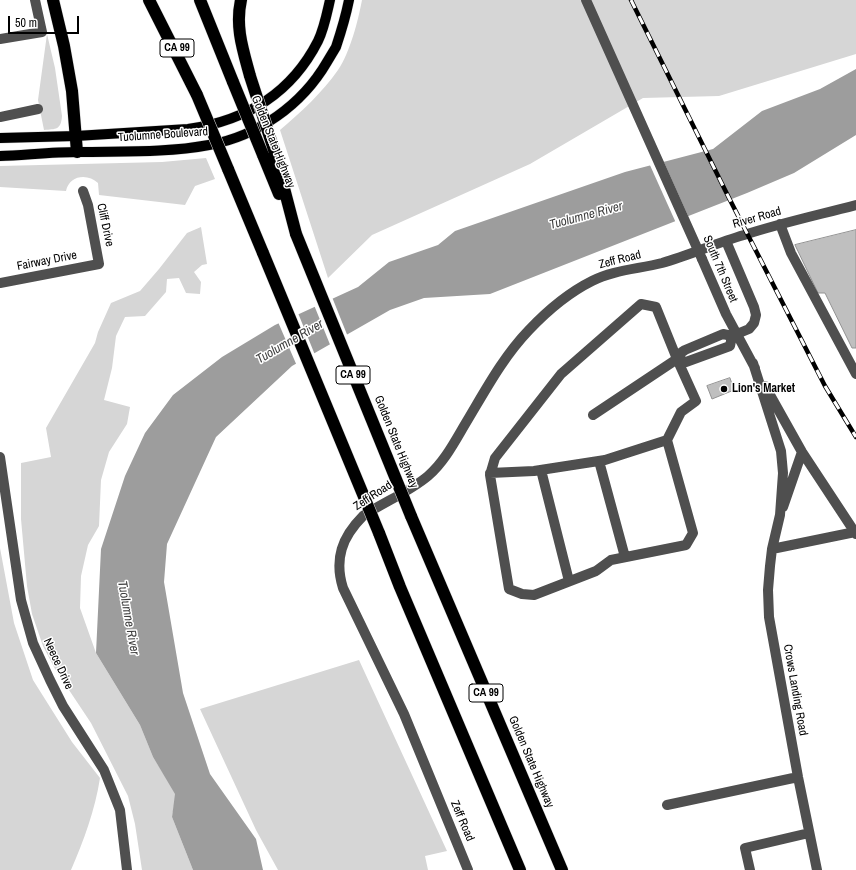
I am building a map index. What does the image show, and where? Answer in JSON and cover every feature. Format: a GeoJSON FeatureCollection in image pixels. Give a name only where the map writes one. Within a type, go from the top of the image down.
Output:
{"type":"FeatureCollection","features":[{"type":"Feature","properties":{"kind":"highway"},"geometry":{"type":"LineString","coordinates":[[53,0],[64,46],[72,91],[77,152]]}},
{"type":"Feature","properties":{"kind":"highway"},"geometry":{"type":"LineString","coordinates":[[149,0],[197,95]]}},
{"type":"Feature","properties":{"kind":"highway","name":"CA 99"},"geometry":{"type":"LineString","coordinates":[[158,0],[400,587],[520,870]]}},
{"type":"Feature","properties":{"kind":"highway","name":"Golden State Highway"},"geometry":{"type":"LineString","coordinates":[[200,0],[262,155],[296,234],[411,516],[562,870]]}},
{"type":"Feature","properties":{"kind":"highway"},"geometry":{"type":"LineString","coordinates":[[241,0],[238,21],[250,76],[274,150],[296,234]]}},
{"type":"Feature","properties":{"kind":"main road","name":"Tuolumne Boulevard"},"geometry":{"type":"LineString","coordinates":[[4,138],[76,136],[200,128],[227,121],[253,110],[276,93],[304,65],[318,40],[330,0]]}},
{"type":"Feature","properties":{"kind":"main road","name":"Tuolumne Boulevard"},"geometry":{"type":"LineString","coordinates":[[0,156],[190,148],[209,145],[234,138],[262,126],[289,107],[310,87],[319,75],[335,47],[349,0]]}},
{"type":"Feature","properties":{"kind":"street"},"geometry":{"type":"LineString","coordinates":[[0,39],[42,32],[35,0]]}},
{"type":"Feature","properties":{"kind":"street","name":"South 7th Street"},"geometry":{"type":"LineString","coordinates":[[586,0],[702,259],[734,335],[753,363],[802,452],[855,533]]}},
{"type":"Feature","properties":{"kind":"street"},"geometry":{"type":"LineString","coordinates":[[0,117],[38,109]]}},
{"type":"Feature","properties":{"kind":"street"},"geometry":{"type":"LineString","coordinates":[[0,132],[4,138]]}},
{"type":"Feature","properties":{"kind":"street","name":"Cliff Drive"},"geometry":{"type":"LineString","coordinates":[[82,191],[88,205],[99,264]]}},
{"type":"Feature","properties":{"kind":"street","name":"River Road"},"geometry":{"type":"LineString","coordinates":[[734,335],[749,329],[754,323],[756,315],[726,241],[780,224],[856,205]]}},
{"type":"Feature","properties":{"kind":"street"},"geometry":{"type":"LineString","coordinates":[[780,224],[791,253],[856,374]]}},
{"type":"Feature","properties":{"kind":"street","name":"Zeff Road"},"geometry":{"type":"LineString","coordinates":[[468,870],[404,714],[343,588],[339,577],[338,567],[341,549],[350,531],[363,516],[428,476],[453,445],[513,348],[529,330],[560,302],[592,281],[609,274],[662,263],[726,241]]}},
{"type":"Feature","properties":{"kind":"street","name":"Fairway Drive"},"geometry":{"type":"LineString","coordinates":[[0,283],[99,264]]}},
{"type":"Feature","properties":{"kind":"street"},"geometry":{"type":"LineString","coordinates":[[641,304],[656,307],[696,401],[680,412],[667,440],[693,533],[686,545],[611,560],[596,571],[534,595],[522,594],[509,588],[490,475],[495,458],[561,374],[641,304]]}},
{"type":"Feature","properties":{"kind":"street"},"geometry":{"type":"LineString","coordinates":[[593,414],[677,359],[685,350],[723,334],[734,335]]}},
{"type":"Feature","properties":{"kind":"street","name":"Crows Landing Road"},"geometry":{"type":"LineString","coordinates":[[753,363],[781,452],[783,473],[780,515]]}},
{"type":"Feature","properties":{"kind":"street"},"geometry":{"type":"LineString","coordinates":[[490,473],[541,470],[599,461],[667,440]]}},
{"type":"Feature","properties":{"kind":"street","name":"Crows Landing Road"},"geometry":{"type":"LineString","coordinates":[[802,452],[780,515],[772,549],[768,590],[769,617],[798,777],[817,870]]}},
{"type":"Feature","properties":{"kind":"street","name":"Neece Drive"},"geometry":{"type":"LineString","coordinates":[[0,457],[21,600],[33,643],[63,706],[104,770],[120,810],[128,870]]}},
{"type":"Feature","properties":{"kind":"street"},"geometry":{"type":"LineString","coordinates":[[599,461],[625,557]]}},
{"type":"Feature","properties":{"kind":"street"},"geometry":{"type":"LineString","coordinates":[[541,470],[569,581]]}},
{"type":"Feature","properties":{"kind":"street"},"geometry":{"type":"LineString","coordinates":[[772,549],[855,533]]}},
{"type":"Feature","properties":{"kind":"street"},"geometry":{"type":"LineString","coordinates":[[667,805],[798,777]]}},
{"type":"Feature","properties":{"kind":"street"},"geometry":{"type":"LineString","coordinates":[[750,870],[745,848],[809,833]]}},
{"type":"Feature","properties":{"kind":"shaded area"},"geometry":{"type":"Polygon","coordinates":[[[362,0],[856,0],[856,54],[719,96],[643,98],[530,164],[372,235],[328,278],[280,130],[318,94],[338,70],[350,45],[362,0]]]}},
{"type":"Feature","properties":{"kind":"shaded area"},"geometry":{"type":"Polygon","coordinates":[[[47,34],[55,68],[62,116],[60,124],[57,128],[44,130],[38,100],[47,34]]]}},
{"type":"Feature","properties":{"kind":"shaded area"},"geometry":{"type":"Polygon","coordinates":[[[206,158],[215,179],[195,186],[185,205],[99,195],[98,183],[84,177],[79,177],[71,182],[66,191],[0,187],[0,166],[162,162],[206,158]]]}},
{"type":"Feature","properties":{"kind":"shaded area"},"geometry":{"type":"Polygon","coordinates":[[[201,227],[207,264],[202,265],[194,272],[201,282],[200,294],[186,293],[179,278],[167,279],[166,292],[145,316],[125,317],[116,336],[112,368],[104,400],[130,407],[127,424],[109,452],[101,480],[99,526],[88,545],[81,576],[80,608],[96,653],[140,725],[153,757],[176,794],[172,817],[193,870],[142,870],[135,824],[128,796],[91,723],[55,669],[43,646],[32,614],[27,586],[21,519],[21,463],[51,457],[46,428],[95,343],[98,332],[111,303],[140,291],[187,233],[201,227]]]}},
{"type":"Feature","properties":{"kind":"shaded area"},"geometry":{"type":"Polygon","coordinates":[[[0,548],[14,623],[33,680],[72,742],[100,778],[88,825],[71,870],[0,870],[0,548]]]}},
{"type":"Feature","properties":{"kind":"shaded area"},"geometry":{"type":"Polygon","coordinates":[[[359,660],[447,851],[425,856],[428,870],[278,870],[256,830],[200,709],[359,660]]]}},
{"type":"Feature","properties":{"kind":"water","name":"Tuolumne River"},"geometry":{"type":"Polygon","coordinates":[[[856,69],[856,135],[794,173],[747,193],[490,294],[424,298],[390,310],[292,366],[216,437],[167,544],[164,582],[183,693],[210,774],[256,839],[263,870],[193,870],[172,817],[175,794],[153,757],[140,725],[96,653],[101,549],[125,476],[145,433],[173,395],[222,357],[275,325],[358,287],[389,262],[438,245],[455,231],[625,172],[713,149],[762,111],[820,89],[856,69]]]}},
{"type":"Feature","properties":{"kind":"pier"},"geometry":{"type":"Polygon","coordinates":[[[663,160],[689,218],[676,223],[649,163],[663,160]]]}},
{"type":"Feature","properties":{"kind":"pier"},"geometry":{"type":"Polygon","coordinates":[[[332,297],[348,337],[331,347],[314,305],[332,297]]]}},
{"type":"Feature","properties":{"kind":"pier"},"geometry":{"type":"Polygon","coordinates":[[[298,313],[315,355],[297,366],[278,322],[298,313]]]}},
{"type":"Feature","properties":{"kind":"building"},"geometry":{"type":"Polygon","coordinates":[[[856,230],[856,348],[852,348],[825,293],[818,293],[795,245],[856,230]]]}},
{"type":"Feature","properties":{"kind":"building"},"geometry":{"type":"Polygon","coordinates":[[[730,378],[734,390],[712,399],[707,386],[730,378]]]}},
{"type":"Feature","properties":{"kind":"railway"},"geometry":{"type":"LineString","coordinates":[[631,0],[729,198],[825,386],[856,437]]}},
{"type":"Feature","properties":{"kind":"place","name":"Lion's Market"},"geometry":{"type":"Point","coordinates":[724,389]}}]}
